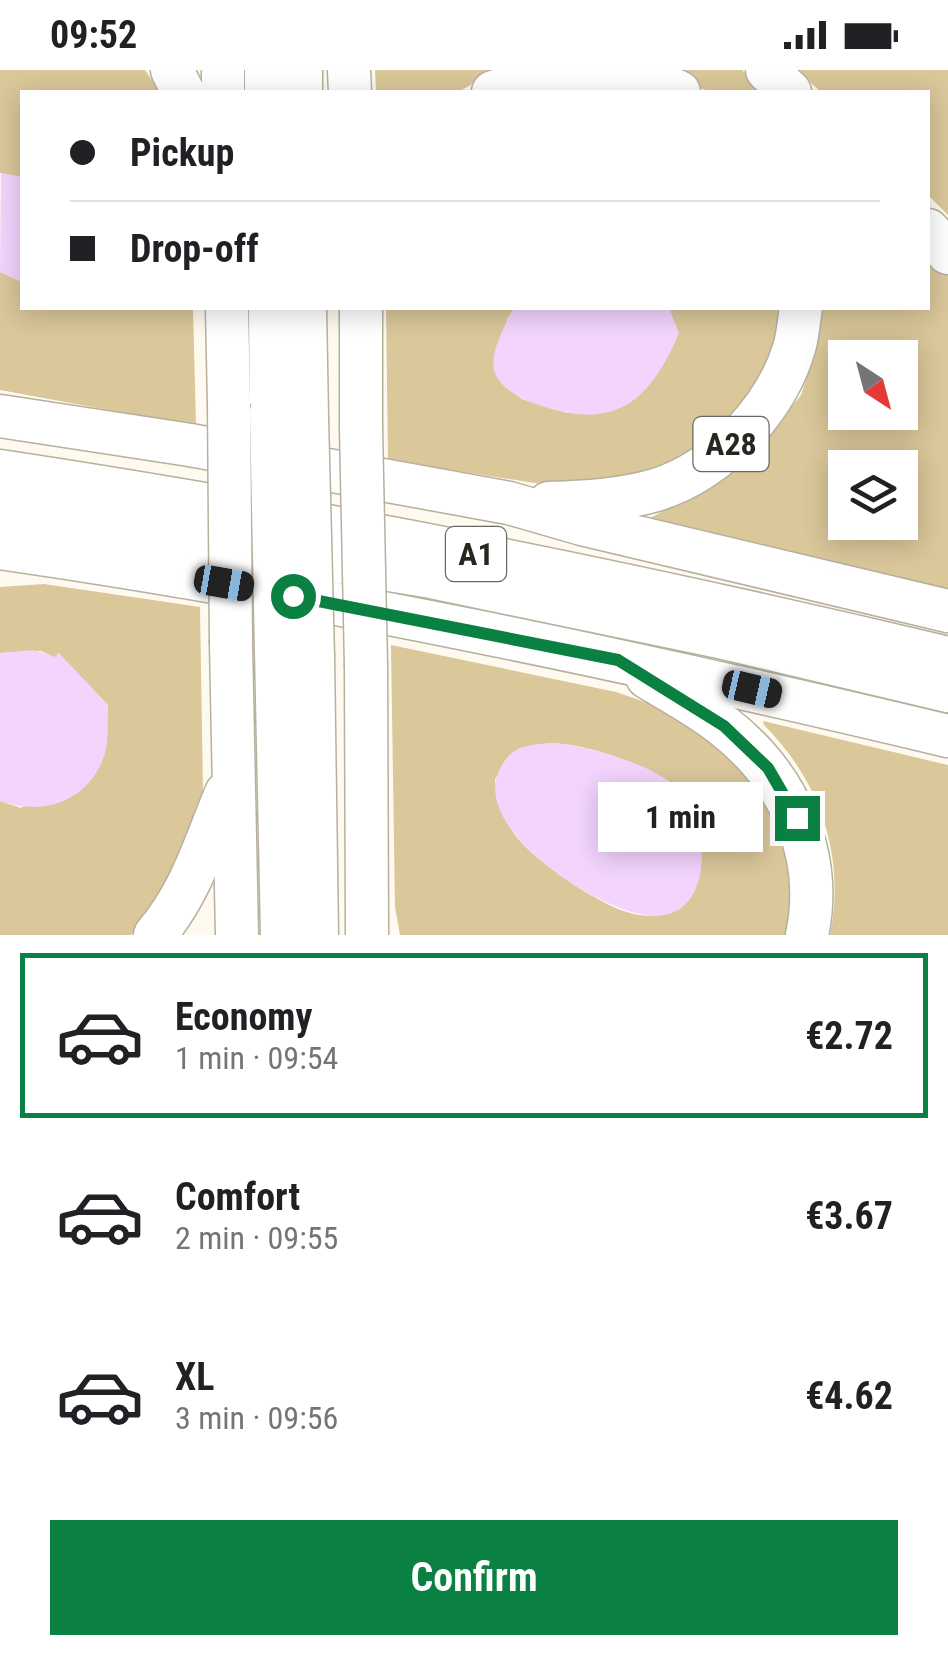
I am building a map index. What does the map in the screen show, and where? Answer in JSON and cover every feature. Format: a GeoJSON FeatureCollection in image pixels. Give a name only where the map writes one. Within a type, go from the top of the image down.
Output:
{"type":"FeatureCollection","features":[{"type":"Feature","properties":{"kind":"highway"},"geometry":{"type":"LineString","coordinates":[[499,90],[562,70]]}},
{"type":"Feature","properties":{"kind":"highway"},"geometry":{"type":"LineString","coordinates":[[574,70],[645,78],[673,90]]}},
{"type":"Feature","properties":{"kind":"highway"},"geometry":{"type":"LineString","coordinates":[[767,70],[788,90]]}},
{"type":"Feature","properties":{"kind":"highway"},"geometry":{"type":"LineString","coordinates":[[930,232],[948,253]]}},
{"type":"Feature","properties":{"kind":"highway"},"geometry":{"type":"LineString","coordinates":[[227,310],[237,935]]}},
{"type":"Feature","properties":{"kind":"highway"},"geometry":{"type":"LineString","coordinates":[[270,310],[289,415],[294,654],[317,935]]}},
{"type":"Feature","properties":{"kind":"highway"},"geometry":{"type":"LineString","coordinates":[[289,415],[305,310]]}},
{"type":"Feature","properties":{"kind":"highway"},"geometry":{"type":"LineString","coordinates":[[361,310],[367,935]]}},
{"type":"Feature","properties":{"kind":"highway","name":"A28"},"geometry":{"type":"LineString","coordinates":[[509,504],[623,497],[658,489],[690,475],[741,435],[775,391],[795,346],[801,310]]}},
{"type":"Feature","properties":{"kind":"highway","name":"A1"},"geometry":{"type":"LineString","coordinates":[[0,416],[190,445],[509,504],[948,611]]}},
{"type":"Feature","properties":{"kind":"highway","name":"A1"},"geometry":{"type":"LineString","coordinates":[[0,471],[149,493],[424,543],[743,609],[948,658]]}},
{"type":"Feature","properties":{"kind":"highway","name":"A1"},"geometry":{"type":"LineString","coordinates":[[0,507],[426,576],[724,638],[948,691]]}},
{"type":"Feature","properties":{"kind":"highway","name":"A1"},"geometry":{"type":"LineString","coordinates":[[0,548],[397,614],[948,736]]}},
{"type":"Feature","properties":{"kind":"highway"},"geometry":{"type":"LineString","coordinates":[[0,572],[94,562]]}},
{"type":"Feature","properties":{"kind":"highway"},"geometry":{"type":"LineString","coordinates":[[282,935],[294,654]]}},
{"type":"Feature","properties":{"kind":"highway","name":"A1"},"geometry":{"type":"LineString","coordinates":[[618,660],[724,726],[768,768],[784,792],[805,840],[812,893],[807,935]]}},
{"type":"Feature","properties":{"kind":"highway"},"geometry":{"type":"LineString","coordinates":[[155,935],[194,880],[234,774]]}},
{"type":"Feature","properties":{"kind":"highway"},"geometry":{"type":"LineString","coordinates":[[366,828],[381,935]]}},
{"type":"Feature","properties":{"kind":"shaded area"},"geometry":{"type":"Polygon","coordinates":[[[0,70],[145,70],[159,90],[20,90],[20,177],[0,173],[0,70]]]}},
{"type":"Feature","properties":{"kind":"shaded area"},"geometry":{"type":"Polygon","coordinates":[[[375,70],[509,70],[462,90],[376,90],[375,70]]]}},
{"type":"Feature","properties":{"kind":"shaded area"},"geometry":{"type":"Polygon","coordinates":[[[658,70],[742,70],[763,90],[705,90],[658,70]]]}},
{"type":"Feature","properties":{"kind":"shaded area"},"geometry":{"type":"Polygon","coordinates":[[[797,70],[948,70],[948,215],[930,197],[930,90],[819,90],[797,70]]]}},
{"type":"Feature","properties":{"kind":"shaded area"},"geometry":{"type":"Polygon","coordinates":[[[1,173],[20,177],[20,281],[0,272],[1,173]]]}},
{"type":"Feature","properties":{"kind":"shaded area"},"geometry":{"type":"Polygon","coordinates":[[[930,254],[948,271],[948,589],[648,519],[719,482],[752,455],[801,395],[822,310],[930,310],[930,254]]]}},
{"type":"Feature","properties":{"kind":"shaded area"},"geometry":{"type":"Polygon","coordinates":[[[0,272],[20,281],[20,310],[193,310],[196,426],[0,390],[0,272]]]}},
{"type":"Feature","properties":{"kind":"shaded area"},"geometry":{"type":"Polygon","coordinates":[[[386,310],[513,310],[507,320],[505,386],[522,399],[567,413],[668,352],[676,339],[669,310],[792,310],[764,396],[661,476],[579,490],[388,460],[386,310]]]}},
{"type":"Feature","properties":{"kind":"shaded area"},"geometry":{"type":"Polygon","coordinates":[[[513,310],[670,310],[679,333],[655,378],[641,394],[607,413],[587,415],[536,404],[502,384],[493,365],[513,310]]]}},
{"type":"Feature","properties":{"kind":"shaded area"},"geometry":{"type":"Polygon","coordinates":[[[44,584],[200,607],[203,792],[179,874],[131,935],[0,935],[0,801],[21,808],[105,751],[108,705],[58,653],[56,658],[41,651],[0,653],[0,587],[44,584]]]}},
{"type":"Feature","properties":{"kind":"shaded area"},"geometry":{"type":"Polygon","coordinates":[[[391,645],[616,692],[674,712],[719,737],[781,804],[801,935],[400,935],[395,907],[391,645]],[[551,743],[520,748],[495,779],[511,829],[544,863],[606,903],[646,916],[680,909],[683,794],[638,766],[551,743]]]}},
{"type":"Feature","properties":{"kind":"shaded area"},"geometry":{"type":"Polygon","coordinates":[[[33,650],[56,657],[59,653],[108,705],[108,732],[103,759],[86,786],[60,802],[31,807],[0,801],[0,653],[33,650]]]}},
{"type":"Feature","properties":{"kind":"shaded area"},"geometry":{"type":"Polygon","coordinates":[[[763,721],[948,765],[948,935],[830,935],[834,877],[824,821],[800,770],[763,721]]]}},
{"type":"Feature","properties":{"kind":"shaded area"},"geometry":{"type":"Polygon","coordinates":[[[551,743],[602,752],[640,766],[658,774],[683,794],[692,809],[702,848],[697,887],[688,902],[674,912],[654,916],[631,912],[574,885],[521,842],[503,817],[495,793],[500,769],[517,749],[551,743]]]}},
{"type":"Feature","properties":{"kind":"route"},"geometry":{"type":"LineString","coordinates":[[293,596],[618,660],[724,726],[768,768],[797,818]]}}]}
